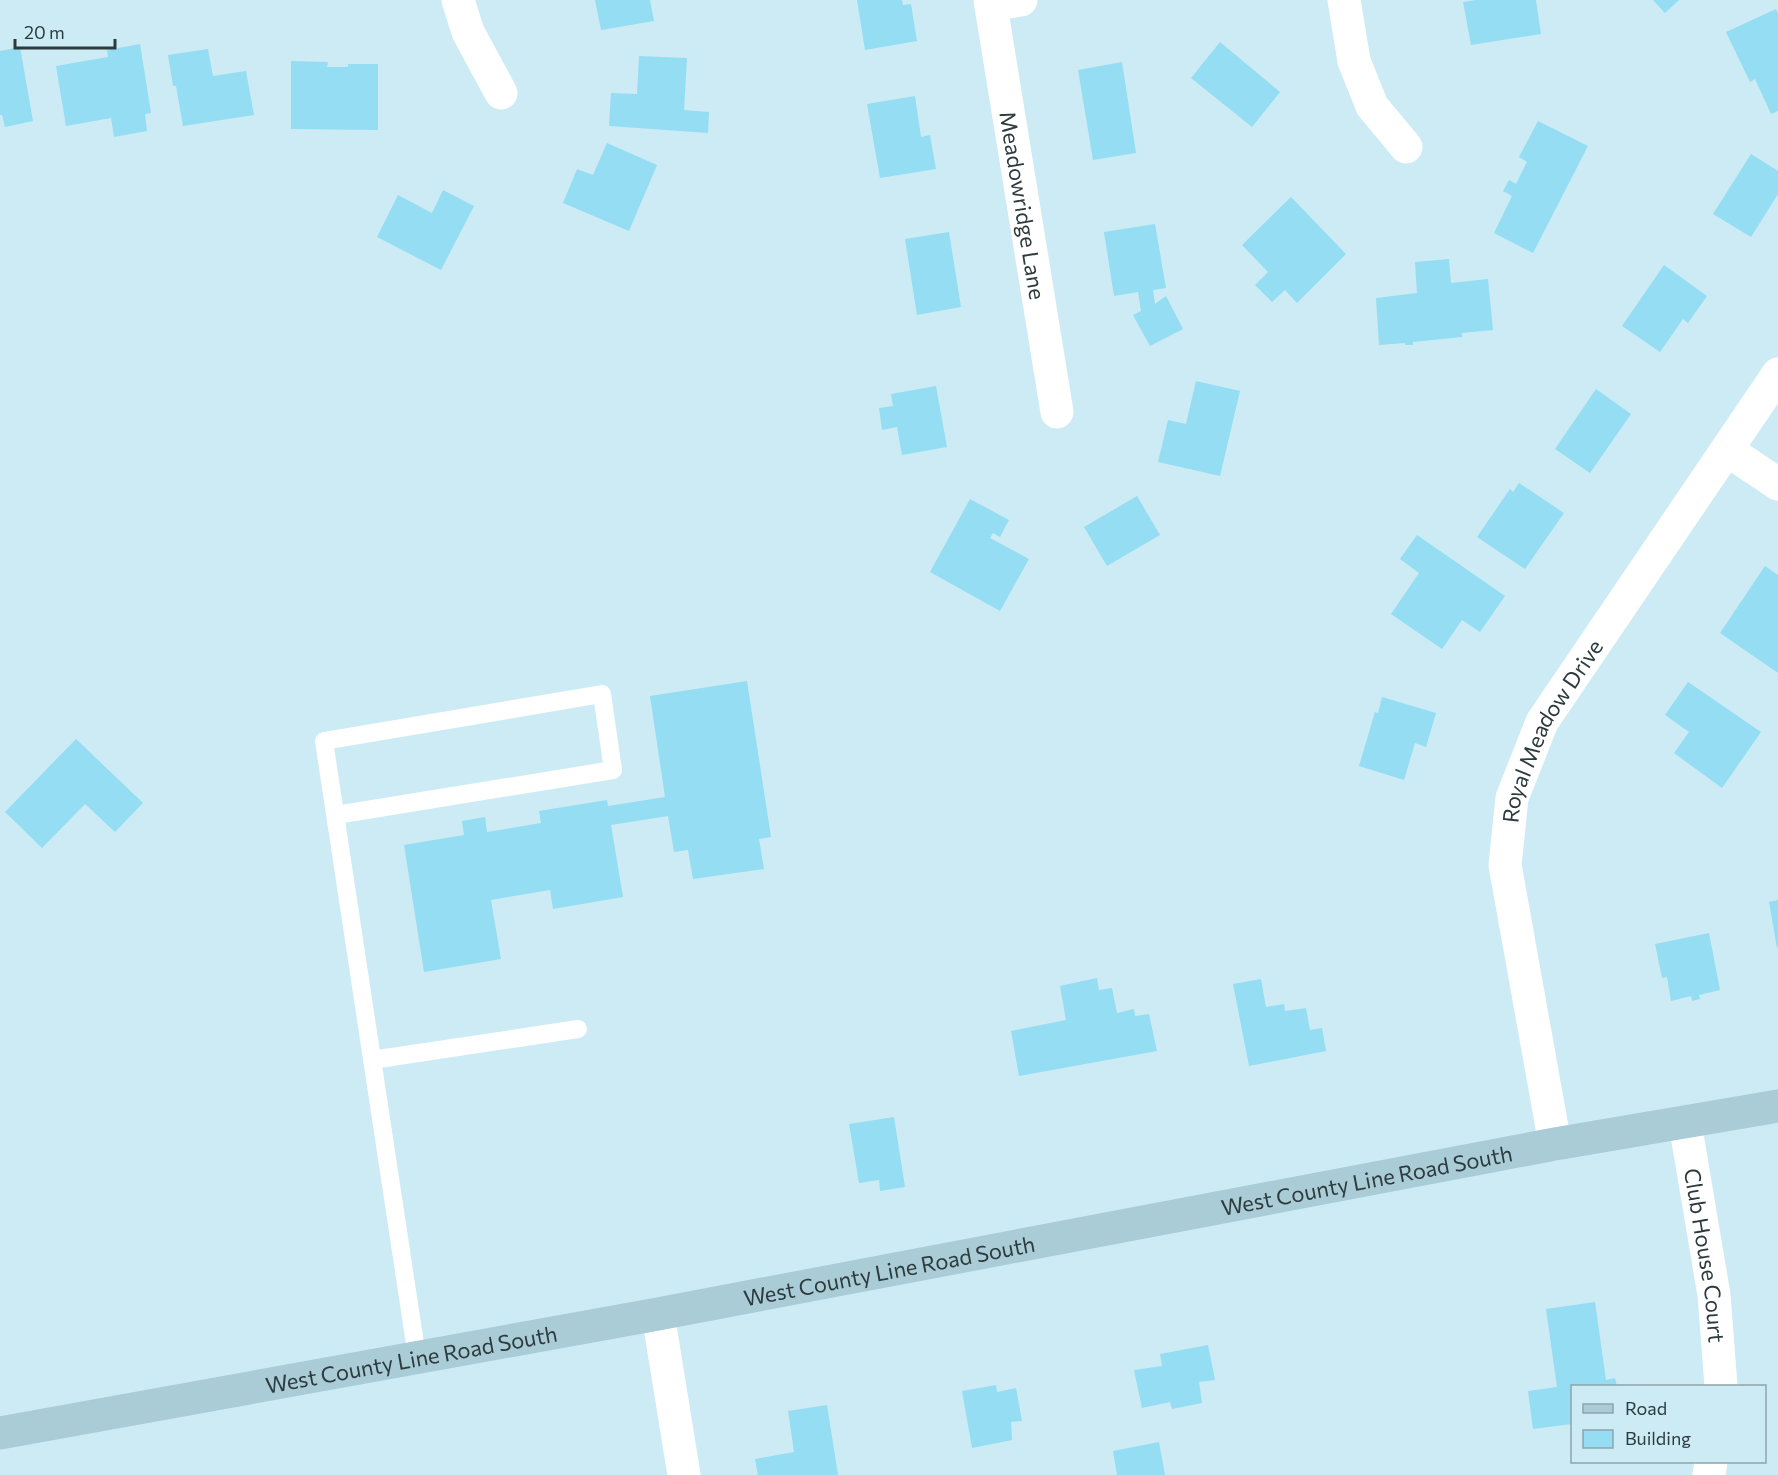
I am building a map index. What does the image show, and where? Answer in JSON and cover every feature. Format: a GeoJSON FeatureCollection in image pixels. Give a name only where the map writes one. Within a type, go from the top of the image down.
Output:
{"type":"FeatureCollection","features":[{"type":"Feature","properties":{"kind":"main road","name":"West County Line Road South"},"geometry":{"type":"LineString","coordinates":[[0,1433],[658,1314],[1555,1144],[1778,1106]]}},
{"type":"Feature","properties":{"kind":"street"},"geometry":{"type":"LineString","coordinates":[[458,0],[468,33],[501,93]]}},
{"type":"Feature","properties":{"kind":"street"},"geometry":{"type":"LineString","coordinates":[[1344,0],[1354,61],[1372,106],[1406,147]]}},
{"type":"Feature","properties":{"kind":"street","name":"Meadowridge Lane"},"geometry":{"type":"LineString","coordinates":[[1000,2],[1057,412]]}},
{"type":"Feature","properties":{"kind":"street","name":"Royal Meadow Drive"},"geometry":{"type":"LineString","coordinates":[[1555,1144],[1505,865],[1512,798],[1542,722],[1778,374]]}},
{"type":"Feature","properties":{"kind":"street"},"geometry":{"type":"LineString","coordinates":[[1727,450],[1778,484]]}},
{"type":"Feature","properties":{"kind":"street","name":"Club House Court"},"geometry":{"type":"LineString","coordinates":[[1685,1123],[1714,1294],[1721,1385]]}},
{"type":"Feature","properties":{"kind":"street"},"geometry":{"type":"LineString","coordinates":[[658,1314],[684,1475]]}},
{"type":"Feature","properties":{"kind":"lane"},"geometry":{"type":"LineString","coordinates":[[336,815],[613,770],[602,694],[324,741],[417,1357]]}},
{"type":"Feature","properties":{"kind":"lane"},"geometry":{"type":"LineString","coordinates":[[372,1060],[578,1029]]}},
{"type":"Feature","properties":{"kind":"building"},"geometry":{"type":"Polygon","coordinates":[[[595,0],[650,0],[654,21],[601,30],[595,0]]]}},
{"type":"Feature","properties":{"kind":"building"},"geometry":{"type":"Polygon","coordinates":[[[857,0],[902,0],[903,5],[911,4],[917,41],[865,50],[857,0]]]}},
{"type":"Feature","properties":{"kind":"building"},"geometry":{"type":"Polygon","coordinates":[[[1536,0],[1541,34],[1471,45],[1463,2],[1536,0]]]}},
{"type":"Feature","properties":{"kind":"building"},"geometry":{"type":"Polygon","coordinates":[[[1653,0],[1679,0],[1665,13],[1653,0]]]}},
{"type":"Feature","properties":{"kind":"building"},"geometry":{"type":"Polygon","coordinates":[[[1776,9],[1778,14],[1778,111],[1771,114],[1755,79],[1750,82],[1726,32],[1776,9]]]}},
{"type":"Feature","properties":{"kind":"building"},"geometry":{"type":"Polygon","coordinates":[[[1220,42],[1280,92],[1252,127],[1191,78],[1220,42]]]}},
{"type":"Feature","properties":{"kind":"building"},"geometry":{"type":"Polygon","coordinates":[[[140,44],[151,113],[145,114],[147,131],[114,137],[111,118],[66,126],[56,66],[108,57],[107,50],[140,44]]]}},
{"type":"Feature","properties":{"kind":"building"},"geometry":{"type":"Polygon","coordinates":[[[20,47],[33,121],[5,127],[2,115],[0,115],[0,51],[20,47]]]}},
{"type":"Feature","properties":{"kind":"building"},"geometry":{"type":"Polygon","coordinates":[[[208,49],[213,76],[246,71],[254,115],[183,126],[168,55],[208,49]]]}},
{"type":"Feature","properties":{"kind":"building"},"geometry":{"type":"Polygon","coordinates":[[[639,56],[687,58],[684,110],[709,112],[708,133],[609,126],[611,93],[637,94],[639,56]]]}},
{"type":"Feature","properties":{"kind":"building"},"geometry":{"type":"Polygon","coordinates":[[[291,61],[328,62],[327,67],[378,64],[378,130],[291,129],[291,61]]]}},
{"type":"Feature","properties":{"kind":"building"},"geometry":{"type":"Polygon","coordinates":[[[1122,62],[1136,153],[1093,160],[1078,70],[1122,62]]]}},
{"type":"Feature","properties":{"kind":"building"},"geometry":{"type":"Polygon","coordinates":[[[915,96],[921,137],[930,135],[936,169],[880,178],[867,104],[915,96]]]}},
{"type":"Feature","properties":{"kind":"building"},"geometry":{"type":"Polygon","coordinates":[[[1538,121],[1588,146],[1533,253],[1494,233],[1512,196],[1503,191],[1509,180],[1516,184],[1527,162],[1519,157],[1538,121]]]}},
{"type":"Feature","properties":{"kind":"building"},"geometry":{"type":"Polygon","coordinates":[[[607,143],[657,165],[629,231],[563,203],[577,169],[593,175],[607,143]]]}},
{"type":"Feature","properties":{"kind":"building"},"geometry":{"type":"Polygon","coordinates":[[[1751,154],[1778,171],[1778,194],[1751,237],[1713,214],[1751,154]]]}},
{"type":"Feature","properties":{"kind":"building"},"geometry":{"type":"Polygon","coordinates":[[[443,190],[474,206],[441,270],[377,237],[398,195],[432,213],[443,190]]]}},
{"type":"Feature","properties":{"kind":"building"},"geometry":{"type":"Polygon","coordinates":[[[1291,197],[1346,254],[1297,303],[1285,290],[1272,302],[1255,285],[1268,272],[1242,245],[1291,197]]]}},
{"type":"Feature","properties":{"kind":"building"},"geometry":{"type":"Polygon","coordinates":[[[1155,224],[1166,288],[1153,290],[1155,304],[1166,296],[1183,329],[1150,346],[1133,315],[1141,311],[1138,292],[1114,296],[1104,232],[1155,224]]]}},
{"type":"Feature","properties":{"kind":"building"},"geometry":{"type":"Polygon","coordinates":[[[949,232],[961,307],[917,315],[905,239],[949,232]]]}},
{"type":"Feature","properties":{"kind":"building"},"geometry":{"type":"Polygon","coordinates":[[[1449,259],[1451,283],[1488,279],[1493,330],[1462,333],[1462,337],[1413,342],[1413,345],[1405,345],[1405,343],[1379,345],[1376,298],[1417,293],[1415,262],[1449,259]]]}},
{"type":"Feature","properties":{"kind":"building"},"geometry":{"type":"Polygon","coordinates":[[[1664,265],[1707,296],[1688,323],[1683,319],[1660,352],[1622,326],[1664,265]]]}},
{"type":"Feature","properties":{"kind":"building"},"geometry":{"type":"Polygon","coordinates":[[[1196,381],[1240,391],[1220,476],[1158,462],[1168,420],[1186,424],[1196,381]]]}},
{"type":"Feature","properties":{"kind":"building"},"geometry":{"type":"Polygon","coordinates":[[[936,386],[947,447],[902,455],[897,427],[882,430],[879,408],[893,406],[891,394],[936,386]]]}},
{"type":"Feature","properties":{"kind":"building"},"geometry":{"type":"Polygon","coordinates":[[[1596,389],[1631,414],[1590,473],[1555,449],[1596,389]]]}},
{"type":"Feature","properties":{"kind":"building"},"geometry":{"type":"Polygon","coordinates":[[[1519,483],[1564,513],[1525,569],[1477,537],[1510,489],[1513,492],[1519,483]]]}},
{"type":"Feature","properties":{"kind":"building"},"geometry":{"type":"Polygon","coordinates":[[[1137,496],[1160,535],[1107,566],[1084,527],[1137,496]]]}},
{"type":"Feature","properties":{"kind":"building"},"geometry":{"type":"Polygon","coordinates":[[[970,499],[1009,520],[1000,537],[993,533],[990,538],[1029,559],[1000,611],[930,572],[970,499]]]}},
{"type":"Feature","properties":{"kind":"building"},"geometry":{"type":"Polygon","coordinates":[[[1417,535],[1505,596],[1480,632],[1462,620],[1442,649],[1391,614],[1419,573],[1400,559],[1417,535]]]}},
{"type":"Feature","properties":{"kind":"building"},"geometry":{"type":"Polygon","coordinates":[[[1765,566],[1778,575],[1778,673],[1720,633],[1765,566]]]}},
{"type":"Feature","properties":{"kind":"building"},"geometry":{"type":"Polygon","coordinates":[[[747,681],[771,837],[759,839],[764,869],[693,879],[688,850],[674,852],[668,816],[611,825],[623,897],[553,909],[550,890],[491,900],[501,959],[424,972],[404,845],[464,835],[462,821],[485,817],[487,832],[541,823],[539,811],[607,800],[608,806],[665,797],[650,696],[747,681]]]}},
{"type":"Feature","properties":{"kind":"building"},"geometry":{"type":"Polygon","coordinates":[[[1688,682],[1761,732],[1722,788],[1674,753],[1689,732],[1665,715],[1688,682]]]}},
{"type":"Feature","properties":{"kind":"building"},"geometry":{"type":"Polygon","coordinates":[[[1382,697],[1436,713],[1426,747],[1415,743],[1404,780],[1359,766],[1375,712],[1378,713],[1382,697]]]}},
{"type":"Feature","properties":{"kind":"building"},"geometry":{"type":"Polygon","coordinates":[[[76,739],[143,803],[115,832],[85,804],[42,848],[5,812],[76,739]]]}},
{"type":"Feature","properties":{"kind":"building"},"geometry":{"type":"Polygon","coordinates":[[[1778,900],[1778,947],[1777,948],[1769,902],[1778,900]]]}},
{"type":"Feature","properties":{"kind":"building"},"geometry":{"type":"Polygon","coordinates":[[[1709,933],[1720,990],[1699,995],[1700,999],[1692,1001],[1691,996],[1671,1001],[1667,977],[1662,978],[1655,944],[1709,933]]]}},
{"type":"Feature","properties":{"kind":"building"},"geometry":{"type":"Polygon","coordinates":[[[1097,978],[1099,990],[1112,988],[1117,1013],[1134,1009],[1135,1016],[1149,1014],[1157,1051],[1019,1076],[1011,1031],[1066,1020],[1060,986],[1097,978]]]}},
{"type":"Feature","properties":{"kind":"building"},"geometry":{"type":"Polygon","coordinates":[[[1261,979],[1266,1007],[1284,1004],[1285,1011],[1306,1008],[1310,1030],[1322,1028],[1326,1051],[1249,1066],[1233,984],[1261,979]]]}},
{"type":"Feature","properties":{"kind":"building"},"geometry":{"type":"Polygon","coordinates":[[[894,1117],[905,1187],[880,1191],[879,1180],[859,1183],[849,1124],[894,1117]]]}},
{"type":"Feature","properties":{"kind":"building"},"geometry":{"type":"Polygon","coordinates":[[[1595,1302],[1606,1380],[1615,1378],[1617,1385],[1571,1385],[1571,1424],[1533,1429],[1528,1391],[1557,1387],[1546,1309],[1595,1302]]]}},
{"type":"Feature","properties":{"kind":"building"},"geometry":{"type":"Polygon","coordinates":[[[1208,1345],[1215,1380],[1199,1382],[1202,1403],[1172,1409],[1170,1402],[1142,1408],[1134,1370],[1162,1366],[1160,1354],[1208,1345]]]}},
{"type":"Feature","properties":{"kind":"building"},"geometry":{"type":"Polygon","coordinates":[[[996,1385],[997,1392],[1016,1388],[1022,1421],[1011,1422],[1012,1440],[972,1448],[962,1391],[996,1385]]]}},
{"type":"Feature","properties":{"kind":"building"},"geometry":{"type":"Polygon","coordinates":[[[827,1405],[838,1475],[758,1475],[755,1459],[794,1452],[788,1411],[827,1405]]]}},
{"type":"Feature","properties":{"kind":"building"},"geometry":{"type":"Polygon","coordinates":[[[1159,1442],[1165,1475],[1117,1475],[1113,1451],[1159,1442]]]}}]}
